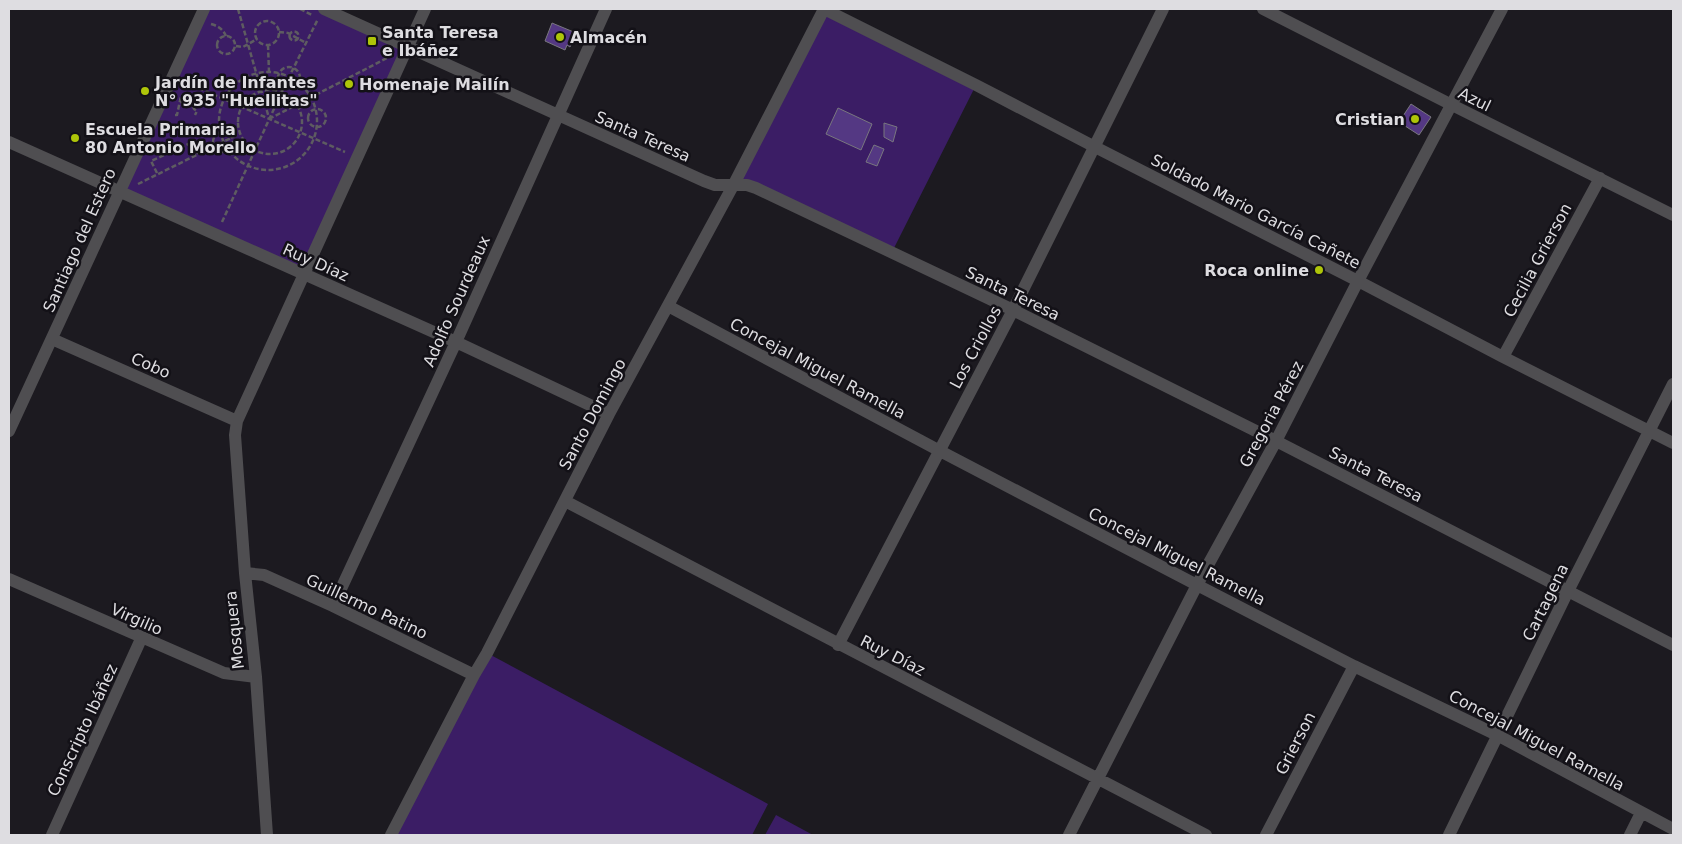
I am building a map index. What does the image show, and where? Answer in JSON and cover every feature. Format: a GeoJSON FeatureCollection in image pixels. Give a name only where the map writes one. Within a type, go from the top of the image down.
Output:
{"type":"FeatureCollection","features":[{"type":"Feature","properties":{"kind":"street","name":"Santiago del Estero"},"geometry":{"type":"LineString","coordinates":[[9,431],[204,9]]}},
{"type":"Feature","properties":{"kind":"street","name":"Santa Teresa"},"geometry":{"type":"LineString","coordinates":[[324,9],[704,181],[715,185],[734,184],[756,188],[1013,310],[1276,441],[1673,645]]}},
{"type":"Feature","properties":{"kind":"street"},"geometry":{"type":"LineString","coordinates":[[238,421],[425,9]]}},
{"type":"Feature","properties":{"kind":"street","name":"Adolfo Sourdeaux"},"geometry":{"type":"LineString","coordinates":[[333,606],[456,342],[606,9]]}},
{"type":"Feature","properties":{"kind":"street","name":"Soldado Mario García Cañete"},"geometry":{"type":"LineString","coordinates":[[824,9],[976,85],[1502,357],[1673,443]]}},
{"type":"Feature","properties":{"kind":"street","name":"Santo Domingo"},"geometry":{"type":"LineString","coordinates":[[391,835],[487,653],[609,414],[734,184],[824,9]]}},
{"type":"Feature","properties":{"kind":"street","name":"Los Criollos"},"geometry":{"type":"LineString","coordinates":[[838,645],[1013,310],[1163,9]]}},
{"type":"Feature","properties":{"kind":"street","name":"Azul"},"geometry":{"type":"LineString","coordinates":[[1263,9],[1673,215]]}},
{"type":"Feature","properties":{"kind":"street","name":"Gregoria Pérez"},"geometry":{"type":"LineString","coordinates":[[1068,835],[1197,585],[1276,441],[1358,281],[1502,9]]}},
{"type":"Feature","properties":{"kind":"street","name":"Ruy Díaz"},"geometry":{"type":"LineString","coordinates":[[9,142],[456,342],[609,414]]}},
{"type":"Feature","properties":{"kind":"street","name":"Cecilia Grierson"},"geometry":{"type":"LineString","coordinates":[[1502,357],[1600,178]]}},
{"type":"Feature","properties":{"kind":"street","name":"Concejal Miguel Ramella"},"geometry":{"type":"LineString","coordinates":[[668,306],[1197,585],[1354,666],[1497,735],[1673,829]]}},
{"type":"Feature","properties":{"kind":"street","name":"Cobo"},"geometry":{"type":"LineString","coordinates":[[52,339],[238,421]]}},
{"type":"Feature","properties":{"kind":"street","name":"Cartagena"},"geometry":{"type":"LineString","coordinates":[[1448,835],[1568,591],[1673,384]]}},
{"type":"Feature","properties":{"kind":"street","name":"Mosquera"},"geometry":{"type":"LineString","coordinates":[[238,421],[235,435],[245,573],[256,677],[266,835]]}},
{"type":"Feature","properties":{"kind":"street","name":"Ruy Díaz"},"geometry":{"type":"LineString","coordinates":[[565,501],[838,645],[1206,835]]}},
{"type":"Feature","properties":{"kind":"street","name":"Guillermo Patino"},"geometry":{"type":"LineString","coordinates":[[245,573],[264,575],[333,606],[474,675]]}},
{"type":"Feature","properties":{"kind":"street","name":"Virgilio"},"geometry":{"type":"LineString","coordinates":[[9,579],[224,674],[256,677]]}},
{"type":"Feature","properties":{"kind":"street","name":"Conscripto Ibáñez"},"geometry":{"type":"LineString","coordinates":[[52,835],[142,638]]}},
{"type":"Feature","properties":{"kind":"street","name":"Grierson"},"geometry":{"type":"LineString","coordinates":[[1266,835],[1354,666]]}},
{"type":"Feature","properties":{"kind":"street"},"geometry":{"type":"LineString","coordinates":[[1630,835],[1641,813]]}},
{"type":"Feature","properties":{"kind":"path"},"geometry":{"type":"LineString","coordinates":[[238,9],[269,119]]}},
{"type":"Feature","properties":{"kind":"path"},"geometry":{"type":"LineString","coordinates":[[216,235],[284,87],[319,18],[300,9]]}},
{"type":"Feature","properties":{"kind":"path"},"geometry":{"type":"LineString","coordinates":[[262,22],[274,23],[279,32],[277,40],[268,45],[262,44],[257,39],[255,31],[262,22]]}},
{"type":"Feature","properties":{"kind":"path"},"geometry":{"type":"LineString","coordinates":[[207,24],[220,28],[226,36],[233,39],[236,46]]}},
{"type":"Feature","properties":{"kind":"path"},"geometry":{"type":"LineString","coordinates":[[279,32],[290,34],[306,43]]}},
{"type":"Feature","properties":{"kind":"path"},"geometry":{"type":"LineString","coordinates":[[226,36],[219,40],[217,46],[219,51],[223,54],[229,54],[236,46]]}},
{"type":"Feature","properties":{"kind":"path"},"geometry":{"type":"LineString","coordinates":[[236,46],[240,47],[257,39]]}},
{"type":"Feature","properties":{"kind":"path"},"geometry":{"type":"LineString","coordinates":[[268,45],[269,72]]}},
{"type":"Feature","properties":{"kind":"path"},"geometry":{"type":"LineString","coordinates":[[269,119],[407,47]]}},
{"type":"Feature","properties":{"kind":"path"},"geometry":{"type":"LineString","coordinates":[[286,67],[294,68],[299,74],[298,83],[292,88],[284,87],[278,81],[279,73],[286,67]]}},
{"type":"Feature","properties":{"kind":"path"},"geometry":{"type":"LineString","coordinates":[[256,73],[279,73],[289,77],[298,83],[311,97],[315,108],[317,127],[314,139],[304,155],[292,165],[276,170],[260,171],[232,156],[223,142],[220,132],[218,114],[224,99],[237,82],[256,73]]}},
{"type":"Feature","properties":{"kind":"path"},"geometry":{"type":"LineString","coordinates":[[172,76],[357,158]]}},
{"type":"Feature","properties":{"kind":"path"},"geometry":{"type":"LineString","coordinates":[[271,89],[282,92],[290,96],[297,104],[301,113],[300,133],[295,142],[286,150],[271,154],[255,151],[248,147],[239,134],[237,125],[241,107],[252,94],[261,90],[271,89]]}},
{"type":"Feature","properties":{"kind":"path"},"geometry":{"type":"LineString","coordinates":[[176,113],[181,102],[181,96],[184,93],[190,94],[194,99]]}},
{"type":"Feature","properties":{"kind":"path"},"geometry":{"type":"LineString","coordinates":[[194,99],[192,104],[194,109]]}},
{"type":"Feature","properties":{"kind":"path"},"geometry":{"type":"LineString","coordinates":[[181,102],[186,106],[192,104]]}},
{"type":"Feature","properties":{"kind":"path"},"geometry":{"type":"LineString","coordinates":[[315,108],[321,109],[326,116],[323,125],[317,127],[311,125],[308,120],[310,111],[315,108]]}},
{"type":"Feature","properties":{"kind":"path"},"geometry":{"type":"LineString","coordinates":[[220,132],[226,132],[232,137],[233,145],[228,151],[219,152],[214,147],[213,138],[220,132]]}},
{"type":"Feature","properties":{"kind":"path"},"geometry":{"type":"LineString","coordinates":[[137,184],[239,134]]}},
{"type":"Feature","properties":{"kind":"path"},"geometry":{"type":"LineString","coordinates":[[158,174],[151,161],[193,142],[198,154]]}},
{"type":"Feature","properties":{"kind":"shaded area"},"geometry":{"type":"Polygon","coordinates":[[[204,9],[324,9],[407,47],[305,275],[118,192],[204,9]]]}},
{"type":"Feature","properties":{"kind":"shaded area"},"geometry":{"type":"Polygon","coordinates":[[[824,9],[976,85],[892,252],[734,184],[824,9]]]}},
{"type":"Feature","properties":{"kind":"shaded area"},"geometry":{"type":"Polygon","coordinates":[[[487,653],[768,804],[752,835],[397,835],[487,653]]]}},
{"type":"Feature","properties":{"kind":"shaded area"},"geometry":{"type":"Polygon","coordinates":[[[776,815],[813,835],[765,835],[776,815]]]}},
{"type":"Feature","properties":{"kind":"building","name":"Almacén"},"geometry":{"type":"Polygon","coordinates":[[[552,23],[576,33],[570,47],[567,45],[565,50],[545,41],[552,23]]]}},
{"type":"Feature","properties":{"kind":"building","name":"Cristian"},"geometry":{"type":"Polygon","coordinates":[[[1411,104],[1431,117],[1419,135],[1399,122],[1411,104]]]}},
{"type":"Feature","properties":{"kind":"building"},"geometry":{"type":"Polygon","coordinates":[[[838,108],[872,124],[861,150],[826,134],[838,108]]]}},
{"type":"Feature","properties":{"kind":"building"},"geometry":{"type":"Polygon","coordinates":[[[884,123],[897,127],[893,142],[884,137],[884,123]]]}},
{"type":"Feature","properties":{"kind":"building"},"geometry":{"type":"Polygon","coordinates":[[[874,145],[884,149],[877,166],[866,162],[874,145]]]}},
{"type":"Feature","properties":{"kind":"place","name":"Almacén"},"geometry":{"type":"Point","coordinates":[560,37]}},
{"type":"Feature","properties":{"kind":"place","name":"Santa Teresa e Ibáñez"},"geometry":{"type":"Point","coordinates":[372,41]}},
{"type":"Feature","properties":{"kind":"place","name":"Homenaje Mailín"},"geometry":{"type":"Point","coordinates":[349,84]}},
{"type":"Feature","properties":{"kind":"place","name":"Jardín de Infantes N° 935 \"Huellitas\""},"geometry":{"type":"Point","coordinates":[145,91]}},
{"type":"Feature","properties":{"kind":"place","name":"Cristian"},"geometry":{"type":"Point","coordinates":[1415,119]}},
{"type":"Feature","properties":{"kind":"place","name":"Escuela Primaria 80 Antonio Morello"},"geometry":{"type":"Point","coordinates":[75,138]}},
{"type":"Feature","properties":{"kind":"place","name":"Roca online"},"geometry":{"type":"Point","coordinates":[1319,270]}}]}
